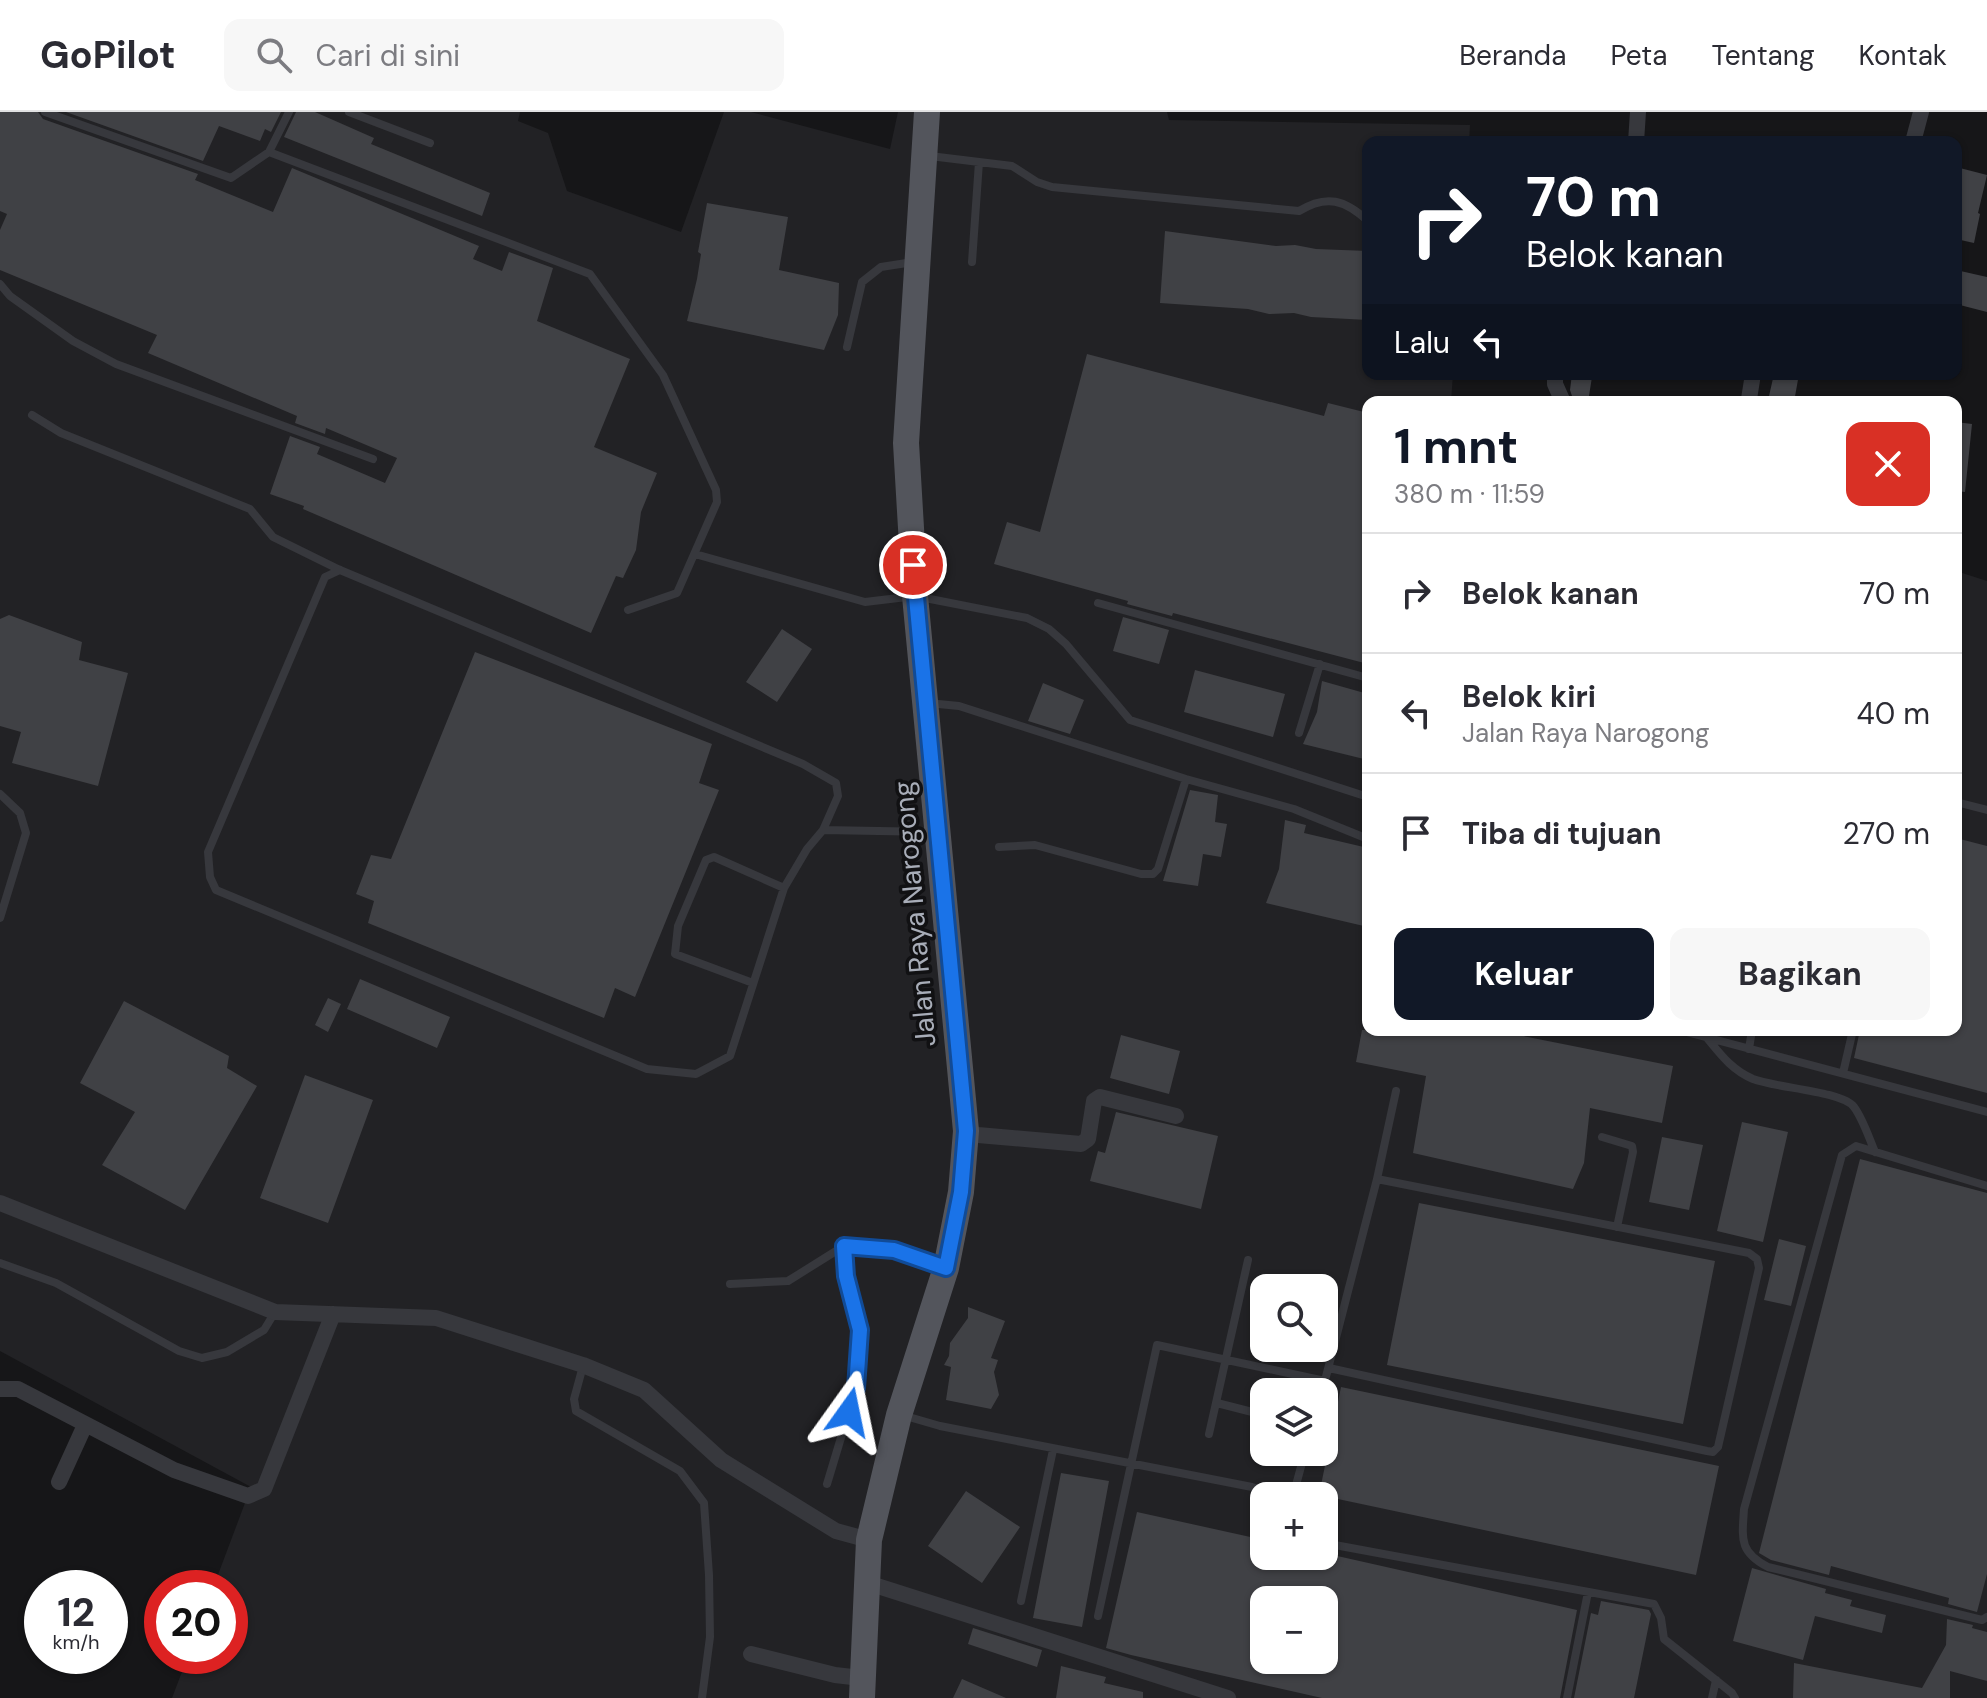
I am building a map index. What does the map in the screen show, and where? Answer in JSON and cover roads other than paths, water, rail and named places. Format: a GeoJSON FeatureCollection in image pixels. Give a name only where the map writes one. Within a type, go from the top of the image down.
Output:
{"type":"FeatureCollection","features":[{"type":"Feature","properties":{"kind":"main road","name":"Jalan Raya Narogong"},"geometry":{"type":"LineString","coordinates":[[862,1688],[869,1540],[899,1415],[946,1268],[961,1192],[966,1131],[915,596],[906,443],[927,112]]}},
{"type":"Feature","properties":{"kind":"street"},"geometry":{"type":"LineString","coordinates":[[1636,136],[1638,112]]}},
{"type":"Feature","properties":{"kind":"street"},"geometry":{"type":"LineString","coordinates":[[1915,136],[1921,112]]}},
{"type":"Feature","properties":{"kind":"street"},"geometry":{"type":"LineString","coordinates":[[966,1131],[978,1135],[1081,1144],[1088,1139],[1094,1101],[1100,1097],[1176,1116]]}},
{"type":"Feature","properties":{"kind":"street"},"geometry":{"type":"LineString","coordinates":[[0,1203],[275,1312],[436,1318],[583,1365],[644,1390],[721,1460],[836,1531],[869,1540]]}},
{"type":"Feature","properties":{"kind":"street"},"geometry":{"type":"LineString","coordinates":[[0,1389],[18,1389],[174,1470],[248,1496],[264,1489],[333,1314]]}},
{"type":"Feature","properties":{"kind":"street"},"geometry":{"type":"LineString","coordinates":[[59,1482],[85,1425]]}},
{"type":"Feature","properties":{"kind":"street"},"geometry":{"type":"LineString","coordinates":[[865,1582],[1228,1698]]}},
{"type":"Feature","properties":{"kind":"street"},"geometry":{"type":"LineString","coordinates":[[751,1654],[835,1675],[862,1688]]}},
{"type":"Feature","properties":{"kind":"lane"},"geometry":{"type":"LineString","coordinates":[[45,112],[231,178],[269,152],[289,112]]}},
{"type":"Feature","properties":{"kind":"lane"},"geometry":{"type":"LineString","coordinates":[[349,112],[430,143]]}},
{"type":"Feature","properties":{"kind":"lane"},"geometry":{"type":"LineString","coordinates":[[269,152],[590,274],[663,375],[716,490],[717,502],[677,593],[628,610]]}},
{"type":"Feature","properties":{"kind":"lane"},"geometry":{"type":"LineString","coordinates":[[924,154],[1012,166],[1037,182],[1052,187],[1299,211],[1315,201],[1342,202],[1362,217]]}},
{"type":"Feature","properties":{"kind":"lane"},"geometry":{"type":"LineString","coordinates":[[972,262],[979,162]]}},
{"type":"Feature","properties":{"kind":"lane"},"geometry":{"type":"LineString","coordinates":[[847,347],[862,282],[881,267],[917,262]]}},
{"type":"Feature","properties":{"kind":"lane"},"geometry":{"type":"LineString","coordinates":[[0,284],[10,296],[73,341],[116,364],[373,459]]}},
{"type":"Feature","properties":{"kind":"lane"},"geometry":{"type":"LineString","coordinates":[[32,415],[61,433],[250,509],[273,537],[340,570],[803,764],[836,783],[838,796],[823,830],[807,849],[784,888],[730,1056],[696,1074],[647,1069],[216,890],[210,877],[208,852],[325,577],[340,570]]}},
{"type":"Feature","properties":{"kind":"lane"},"geometry":{"type":"LineString","coordinates":[[695,554],[865,602],[915,596],[1027,618],[1049,629],[1066,644],[1121,712],[1139,724],[1362,795]]}},
{"type":"Feature","properties":{"kind":"lane"},"geometry":{"type":"LineString","coordinates":[[1098,603],[1362,676]]}},
{"type":"Feature","properties":{"kind":"lane"},"geometry":{"type":"LineString","coordinates":[[1299,733],[1320,664]]}},
{"type":"Feature","properties":{"kind":"lane"},"geometry":{"type":"LineString","coordinates":[[927,703],[959,706],[1186,779],[1294,809],[1362,837]]}},
{"type":"Feature","properties":{"kind":"lane"},"geometry":{"type":"LineString","coordinates":[[999,847],[1035,845],[1141,874],[1153,874],[1158,869],[1186,779]]}},
{"type":"Feature","properties":{"kind":"lane"},"geometry":{"type":"LineString","coordinates":[[0,794],[20,813],[26,833],[0,918]]}},
{"type":"Feature","properties":{"kind":"lane"},"geometry":{"type":"LineString","coordinates":[[1962,804],[1987,810]]}},
{"type":"Feature","properties":{"kind":"lane"},"geometry":{"type":"LineString","coordinates":[[823,830],[939,832]]}},
{"type":"Feature","properties":{"kind":"lane"},"geometry":{"type":"LineString","coordinates":[[753,983],[675,954],[678,926],[706,860],[714,857],[784,888]]}},
{"type":"Feature","properties":{"kind":"lane"},"geometry":{"type":"LineString","coordinates":[[1700,1036],[1987,1112]]}},
{"type":"Feature","properties":{"kind":"lane"},"geometry":{"type":"LineString","coordinates":[[1749,1049],[1751,1036]]}},
{"type":"Feature","properties":{"kind":"lane"},"geometry":{"type":"LineString","coordinates":[[1843,1073],[1852,1036]]}},
{"type":"Feature","properties":{"kind":"lane"},"geometry":{"type":"LineString","coordinates":[[1707,1038],[1729,1065],[1752,1078],[1780,1087],[1841,1097],[1853,1105],[1875,1152]]}},
{"type":"Feature","properties":{"kind":"lane"},"geometry":{"type":"LineString","coordinates":[[1326,1378],[1377,1179],[1396,1091]]}},
{"type":"Feature","properties":{"kind":"lane"},"geometry":{"type":"LineString","coordinates":[[1602,1137],[1625,1142],[1632,1146],[1633,1152],[1617,1227]]}},
{"type":"Feature","properties":{"kind":"lane"},"geometry":{"type":"LineString","coordinates":[[1987,1186],[1856,1146],[1842,1155],[1744,1509],[1743,1530],[1745,1550],[1768,1567],[1982,1620],[1987,1617]]}},
{"type":"Feature","properties":{"kind":"lane"},"geometry":{"type":"LineString","coordinates":[[1329,1368],[1713,1452],[1718,1447],[1759,1268],[1757,1259],[1749,1253],[1377,1179]]}},
{"type":"Feature","properties":{"kind":"lane"},"geometry":{"type":"LineString","coordinates":[[730,1284],[788,1281],[844,1246],[894,1250],[946,1268]]}},
{"type":"Feature","properties":{"kind":"lane"},"geometry":{"type":"LineString","coordinates":[[827,1484],[856,1388],[860,1330],[846,1276],[844,1246]]}},
{"type":"Feature","properties":{"kind":"lane"},"geometry":{"type":"LineString","coordinates":[[1209,1434],[1248,1260]]}},
{"type":"Feature","properties":{"kind":"lane"},"geometry":{"type":"LineString","coordinates":[[0,1263],[56,1283],[179,1351],[202,1358],[227,1352],[264,1330],[275,1312]]}},
{"type":"Feature","properties":{"kind":"lane"},"geometry":{"type":"LineString","coordinates":[[1098,1616],[1155,1347],[1161,1344],[1312,1378]]}},
{"type":"Feature","properties":{"kind":"lane"},"geometry":{"type":"LineString","coordinates":[[583,1365],[574,1399],[576,1411],[680,1471],[704,1503],[710,1637],[702,1698]]}},
{"type":"Feature","properties":{"kind":"lane"},"geometry":{"type":"LineString","coordinates":[[1217,1403],[1250,1411]]}},
{"type":"Feature","properties":{"kind":"lane"},"geometry":{"type":"LineString","coordinates":[[899,1415],[1053,1450],[1250,1487]]}},
{"type":"Feature","properties":{"kind":"lane"},"geometry":{"type":"LineString","coordinates":[[1021,1601],[1053,1450]]}},
{"type":"Feature","properties":{"kind":"lane"},"geometry":{"type":"LineString","coordinates":[[1338,1546],[1654,1604],[1661,1618],[1664,1639],[1735,1698]]}},
{"type":"Feature","properties":{"kind":"lane"},"geometry":{"type":"LineString","coordinates":[[1567,1698],[1588,1592]]}},
{"type":"Feature","properties":{"kind":"lane"},"geometry":{"type":"LineString","coordinates":[[1712,1698],[1716,1680]]}}]}
